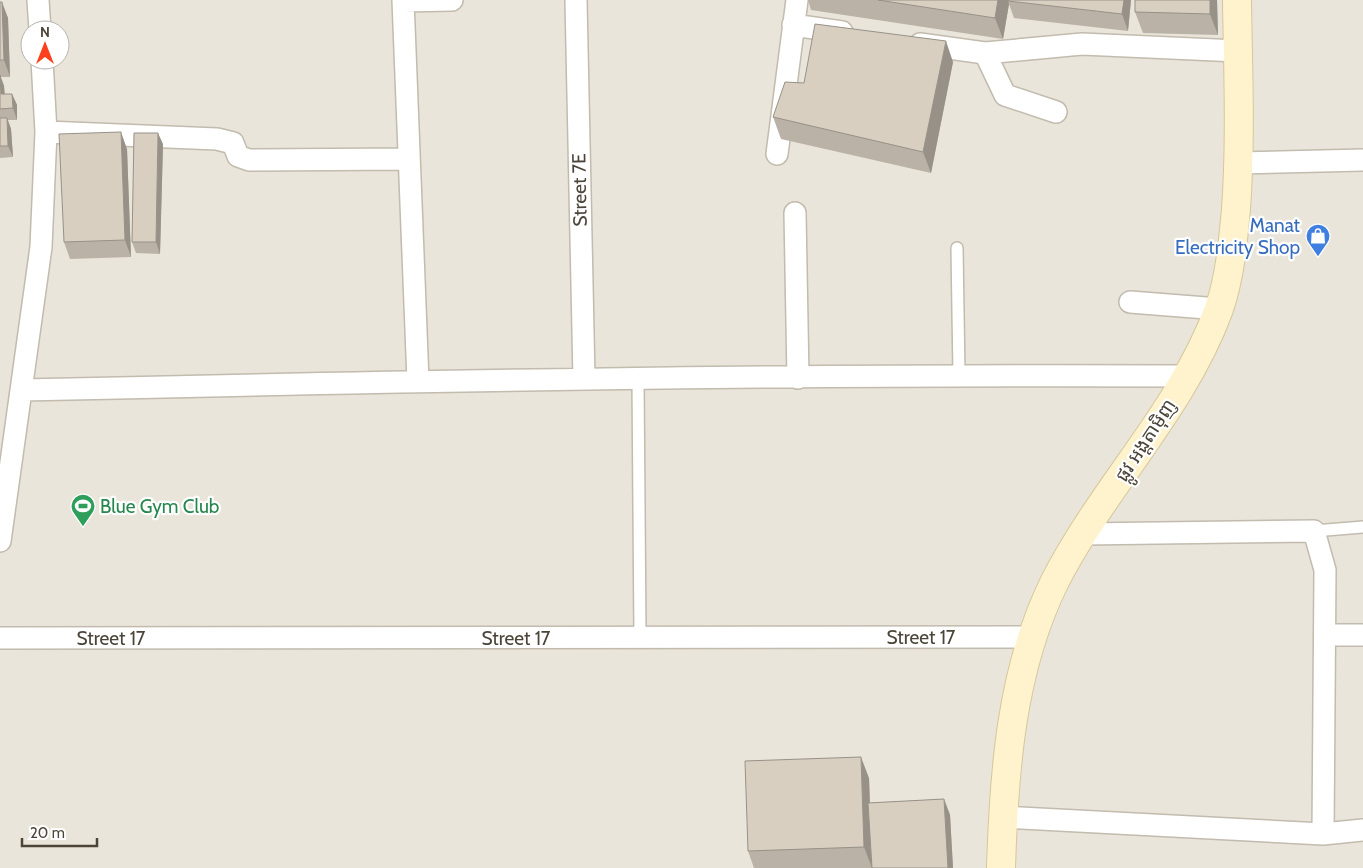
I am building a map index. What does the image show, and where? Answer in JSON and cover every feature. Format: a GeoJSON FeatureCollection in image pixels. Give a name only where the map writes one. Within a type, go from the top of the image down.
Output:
{"type":"FeatureCollection","features":[{"type":"Feature","properties":{"kind":"street"},"geometry":{"type":"LineString","coordinates":[[38,0],[39,20]]}},
{"type":"Feature","properties":{"kind":"street"},"geometry":{"type":"LineString","coordinates":[[418,381],[408,159],[404,1],[452,0]]}},
{"type":"Feature","properties":{"kind":"street","name":"Street 7E"},"geometry":{"type":"LineString","coordinates":[[576,0],[584,379]]}},
{"type":"Feature","properties":{"kind":"street"},"geometry":{"type":"LineString","coordinates":[[776,154],[797,0]]}},
{"type":"Feature","properties":{"kind":"street","name":"ផ្លូវ អង្តតាម៉ិញ"},"geometry":{"type":"LineString","coordinates":[[1001,868],[1002,817],[1014,706],[1031,637],[1054,583],[1083,534],[1188,376],[1219,309],[1232,254],[1239,164],[1237,0]]}},
{"type":"Feature","properties":{"kind":"street"},"geometry":{"type":"LineString","coordinates":[[793,25],[860,35]]}},
{"type":"Feature","properties":{"kind":"street"},"geometry":{"type":"LineString","coordinates":[[899,41],[985,53],[1082,44],[1238,51]]}},
{"type":"Feature","properties":{"kind":"street"},"geometry":{"type":"LineString","coordinates":[[985,53],[1005,95],[1056,112]]}},
{"type":"Feature","properties":{"kind":"street"},"geometry":{"type":"LineString","coordinates":[[0,541],[11,449],[22,390],[41,247],[46,132],[43,70]]}},
{"type":"Feature","properties":{"kind":"street"},"geometry":{"type":"LineString","coordinates":[[46,132],[217,139],[233,143],[238,156],[249,160],[408,159]]}},
{"type":"Feature","properties":{"kind":"street"},"geometry":{"type":"LineString","coordinates":[[1239,164],[1363,160]]}},
{"type":"Feature","properties":{"kind":"street"},"geometry":{"type":"LineString","coordinates":[[795,213],[798,378]]}},
{"type":"Feature","properties":{"kind":"street"},"geometry":{"type":"LineString","coordinates":[[1130,302],[1219,309]]}},
{"type":"Feature","properties":{"kind":"street"},"geometry":{"type":"LineString","coordinates":[[22,390],[584,379],[959,375],[1188,376]]}},
{"type":"Feature","properties":{"kind":"street"},"geometry":{"type":"LineString","coordinates":[[1083,534],[1314,531],[1325,570],[1323,834]]}},
{"type":"Feature","properties":{"kind":"street"},"geometry":{"type":"LineString","coordinates":[[1325,635],[1363,635]]}},
{"type":"Feature","properties":{"kind":"street","name":"Street 17"},"geometry":{"type":"LineString","coordinates":[[0,638],[1031,637]]}},
{"type":"Feature","properties":{"kind":"street"},"geometry":{"type":"LineString","coordinates":[[1002,817],[1323,834],[1363,830]]}},
{"type":"Feature","properties":{"kind":"lane"},"geometry":{"type":"LineString","coordinates":[[957,248],[959,375]]}},
{"type":"Feature","properties":{"kind":"lane"},"geometry":{"type":"LineString","coordinates":[[638,379],[640,638]]}},
{"type":"Feature","properties":{"kind":"lane"},"geometry":{"type":"LineString","coordinates":[[1314,531],[1363,527]]}},
{"type":"Feature","properties":{"kind":"shaded area"},"geometry":{"type":"Polygon","coordinates":[[[0,0],[1363,0],[1363,868],[0,868],[0,0]]]}},
{"type":"Feature","properties":{"kind":"building"},"geometry":{"type":"Polygon","coordinates":[[[878,0],[998,0],[995,18],[878,0]]]}},
{"type":"Feature","properties":{"kind":"building"},"geometry":{"type":"Polygon","coordinates":[[[1009,0],[1124,0],[1122,14],[1009,0]]]}},
{"type":"Feature","properties":{"kind":"building"},"geometry":{"type":"Polygon","coordinates":[[[1135,0],[1210,0],[1210,14],[1135,12],[1135,0]]]}},
{"type":"Feature","properties":{"kind":"building"},"geometry":{"type":"Polygon","coordinates":[[[0,2],[2,2],[4,60],[0,60],[0,2]]]}},
{"type":"Feature","properties":{"kind":"building"},"geometry":{"type":"Polygon","coordinates":[[[815,24],[946,41],[923,152],[773,117],[785,82],[804,83],[815,24]]]}},
{"type":"Feature","properties":{"kind":"building"},"geometry":{"type":"Polygon","coordinates":[[[0,75],[1,94],[12,94],[13,108],[0,109],[0,75]]]}},
{"type":"Feature","properties":{"kind":"building"},"geometry":{"type":"Polygon","coordinates":[[[0,118],[7,118],[8,146],[0,146],[0,118]]]}},
{"type":"Feature","properties":{"kind":"building"},"geometry":{"type":"Polygon","coordinates":[[[121,132],[125,240],[64,242],[59,134],[121,132]]]}},
{"type":"Feature","properties":{"kind":"building"},"geometry":{"type":"Polygon","coordinates":[[[134,133],[158,133],[156,242],[132,242],[134,133]]]}},
{"type":"Feature","properties":{"kind":"building"},"geometry":{"type":"Polygon","coordinates":[[[861,757],[864,847],[748,851],[745,761],[861,757]]]}},
{"type":"Feature","properties":{"kind":"building"},"geometry":{"type":"Polygon","coordinates":[[[944,799],[948,868],[872,868],[868,803],[944,799]]]}},
{"type":"Feature","properties":{"kind":"place","name":"Manat Electricity Shop"},"geometry":{"type":"Point","coordinates":[1318,257]}},
{"type":"Feature","properties":{"kind":"place","name":"Blue Gym Club"},"geometry":{"type":"Point","coordinates":[83,527]}}]}
